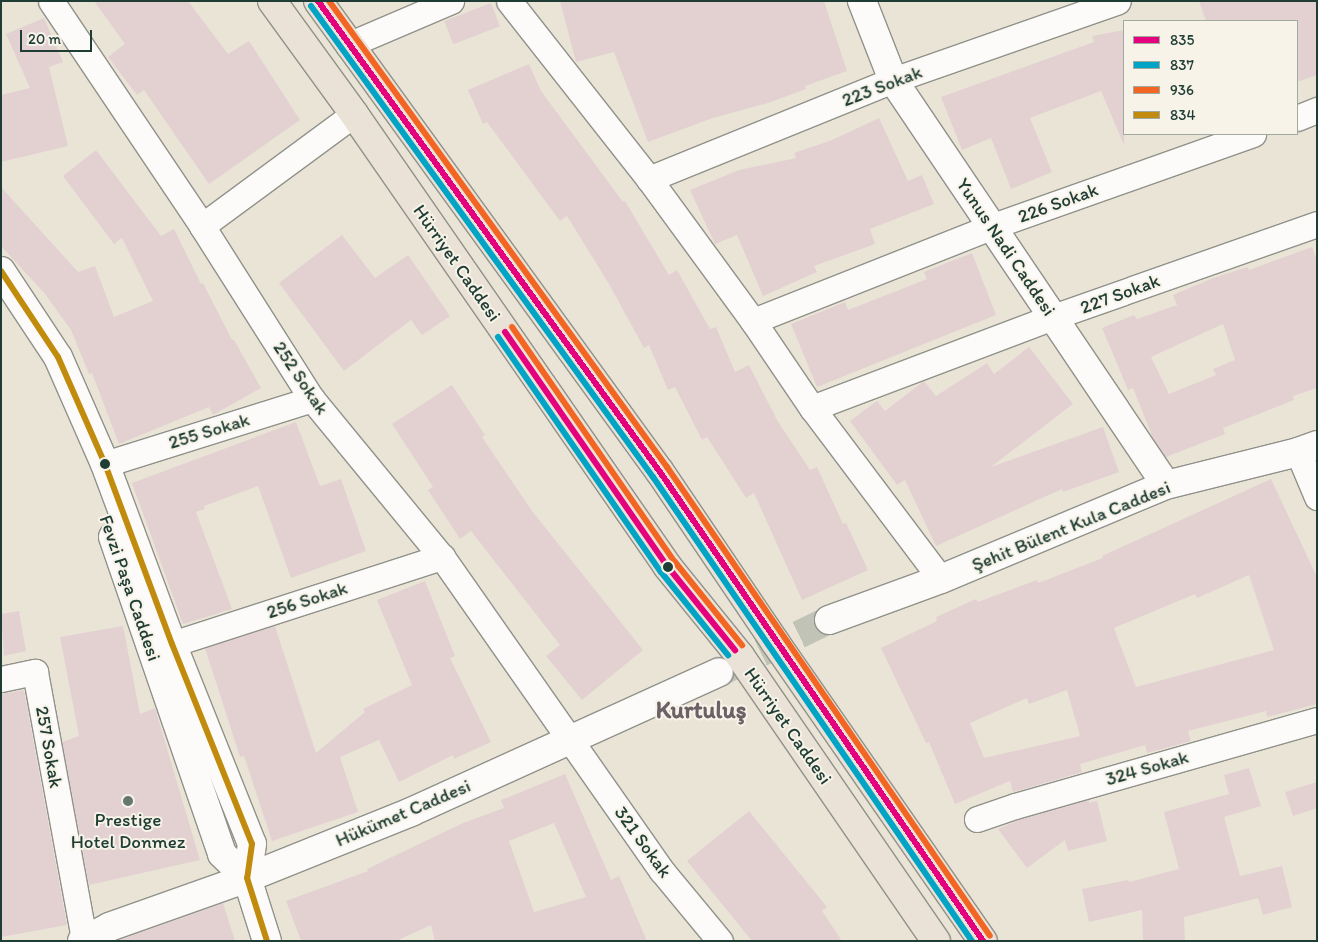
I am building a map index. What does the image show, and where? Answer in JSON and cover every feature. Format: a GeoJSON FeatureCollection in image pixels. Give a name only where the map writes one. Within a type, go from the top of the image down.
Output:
{"type":"FeatureCollection","features":[{"type":"Feature","properties":{"kind":"highway","name":"Hürriyet Caddesi"},"geometry":{"type":"LineString","coordinates":[[272,1],[354,114],[668,567],[740,656],[936,941]]}},
{"type":"Feature","properties":{"kind":"highway","name":"Hürriyet Caddesi"},"geometry":{"type":"LineString","coordinates":[[318,1],[348,45],[660,472],[775,642],[983,941]]}},
{"type":"Feature","properties":{"kind":"street","name":"252 Sokak"},"geometry":{"type":"LineString","coordinates":[[50,1],[202,226],[312,399],[442,557],[571,740]]}},
{"type":"Feature","properties":{"kind":"street"},"geometry":{"type":"LineString","coordinates":[[348,45],[451,1]]}},
{"type":"Feature","properties":{"kind":"street"},"geometry":{"type":"LineString","coordinates":[[509,1],[649,179],[753,321],[812,408],[941,579]]}},
{"type":"Feature","properties":{"kind":"street","name":"Yunus Nadi Caddesi"},"geometry":{"type":"LineString","coordinates":[[862,1],[893,80],[1166,485]]}},
{"type":"Feature","properties":{"kind":"street","name":"223 Sokak"},"geometry":{"type":"LineString","coordinates":[[649,179],[893,80],[1106,3]]}},
{"type":"Feature","properties":{"kind":"street"},"geometry":{"type":"LineString","coordinates":[[1298,118],[1317,110]]}},
{"type":"Feature","properties":{"kind":"street"},"geometry":{"type":"LineString","coordinates":[[202,226],[354,114]]}},
{"type":"Feature","properties":{"kind":"street","name":"226 Sokak"},"geometry":{"type":"LineString","coordinates":[[753,321],[993,226],[1250,135]]}},
{"type":"Feature","properties":{"kind":"street","name":"227 Sokak"},"geometry":{"type":"LineString","coordinates":[[812,408],[1053,318],[1317,224]]}},
{"type":"Feature","properties":{"kind":"street","name":"Fevzi Paşa Caddesi"},"geometry":{"type":"LineString","coordinates":[[1,271],[58,357],[105,464],[172,644],[252,844],[247,878],[267,941]]}},
{"type":"Feature","properties":{"kind":"street","name":"Fevzi Paşa Caddesi"},"geometry":{"type":"LineString","coordinates":[[1,302],[45,367],[88,468],[222,854],[247,878]]}},
{"type":"Feature","properties":{"kind":"street","name":"255 Sokak"},"geometry":{"type":"LineString","coordinates":[[105,464],[312,399]]}},
{"type":"Feature","properties":{"kind":"street"},"geometry":{"type":"LineString","coordinates":[[1308,449],[1317,497]]}},
{"type":"Feature","properties":{"kind":"street","name":"Şehit Bülent Kula Caddesi"},"geometry":{"type":"LineString","coordinates":[[829,620],[941,579],[1166,485],[1308,449]]}},
{"type":"Feature","properties":{"kind":"street","name":"256 Sokak"},"geometry":{"type":"LineString","coordinates":[[172,644],[442,557]]}},
{"type":"Feature","properties":{"kind":"street","name":"257 Sokak"},"geometry":{"type":"LineString","coordinates":[[1,679],[35,672],[83,940]]}},
{"type":"Feature","properties":{"kind":"street","name":"Hükümet Caddesi"},"geometry":{"type":"LineString","coordinates":[[83,940],[111,934],[411,812],[719,672]]}},
{"type":"Feature","properties":{"kind":"street","name":"324 Sokak"},"geometry":{"type":"LineString","coordinates":[[977,818],[1317,720]]}},
{"type":"Feature","properties":{"kind":"street","name":"321 Sokak"},"geometry":{"type":"LineString","coordinates":[[571,740],[662,871],[720,941]]}},
{"type":"Feature","properties":{"kind":"building"},"geometry":{"type":"Polygon","coordinates":[[[94,1],[188,1],[228,54],[249,41],[300,120],[209,184],[144,90],[137,95],[108,57],[125,44],[94,1]]]}},
{"type":"Feature","properties":{"kind":"building"},"geometry":{"type":"Polygon","coordinates":[[[560,1],[824,1],[847,71],[805,86],[806,89],[768,103],[713,118],[648,142],[614,52],[576,62],[560,1]]]}},
{"type":"Feature","properties":{"kind":"building"},"geometry":{"type":"Polygon","coordinates":[[[1199,1],[1317,1],[1317,75],[1298,82],[1298,20],[1206,20],[1199,1]]]}},
{"type":"Feature","properties":{"kind":"building"},"geometry":{"type":"Polygon","coordinates":[[[491,3],[500,26],[453,44],[444,21],[491,3]]]}},
{"type":"Feature","properties":{"kind":"building"},"geometry":{"type":"Polygon","coordinates":[[[44,18],[63,62],[49,67],[68,146],[1,162],[1,95],[30,88],[6,34],[44,18]]]}},
{"type":"Feature","properties":{"kind":"building"},"geometry":{"type":"Polygon","coordinates":[[[1123,30],[1124,145],[1101,91],[1030,118],[1052,172],[1011,189],[991,138],[962,150],[941,97],[1094,42],[1092,36],[1123,30]]]}},
{"type":"Feature","properties":{"kind":"building"},"geometry":{"type":"Polygon","coordinates":[[[529,64],[541,91],[623,202],[625,201],[669,275],[677,270],[710,329],[716,327],[735,372],[749,365],[777,420],[810,470],[817,467],[843,524],[846,523],[868,570],[802,600],[754,493],[746,498],[707,437],[702,440],[675,387],[668,390],[649,345],[644,348],[609,284],[567,216],[560,221],[487,122],[483,124],[468,90],[529,64]]]}},
{"type":"Feature","properties":{"kind":"building"},"geometry":{"type":"Polygon","coordinates":[[[879,118],[908,181],[922,175],[934,204],[870,229],[875,244],[814,266],[817,272],[763,296],[737,235],[715,244],[690,190],[739,170],[796,158],[794,153],[832,140],[879,118]]]}},
{"type":"Feature","properties":{"kind":"building"},"geometry":{"type":"Polygon","coordinates":[[[96,150],[161,236],[174,229],[201,284],[203,283],[232,340],[234,340],[261,388],[213,415],[209,407],[119,444],[92,373],[89,374],[71,330],[45,294],[1,246],[1,187],[78,272],[95,266],[114,317],[153,301],[122,238],[114,244],[63,176],[96,150]]]}},
{"type":"Feature","properties":{"kind":"building"},"geometry":{"type":"Polygon","coordinates":[[[342,235],[375,278],[408,255],[450,316],[422,335],[411,320],[344,371],[279,283],[342,235]]]}},
{"type":"Feature","properties":{"kind":"building"},"geometry":{"type":"Polygon","coordinates":[[[1312,247],[1317,261],[1317,388],[1293,396],[1294,400],[1223,428],[1225,434],[1166,457],[1153,438],[1133,388],[1128,390],[1102,328],[1134,315],[1137,319],[1177,305],[1173,295],[1213,278],[1248,267],[1249,270],[1312,247]],[[1223,324],[1151,357],[1169,394],[1216,375],[1213,369],[1235,360],[1223,324]]]}},
{"type":"Feature","properties":{"kind":"building"},"geometry":{"type":"Polygon","coordinates":[[[972,253],[996,315],[817,387],[791,324],[845,302],[848,310],[927,279],[924,272],[972,253]]]}},
{"type":"Feature","properties":{"kind":"building"},"geometry":{"type":"Polygon","coordinates":[[[1029,347],[1073,404],[991,467],[1103,427],[1119,472],[1063,492],[1062,489],[936,546],[905,480],[897,485],[850,421],[877,401],[885,411],[924,381],[936,396],[987,363],[994,374],[1029,347]]]}},
{"type":"Feature","properties":{"kind":"building"},"geometry":{"type":"Polygon","coordinates":[[[452,385],[485,435],[482,437],[532,511],[643,650],[582,700],[546,656],[560,645],[471,531],[460,539],[428,490],[433,487],[392,424],[452,385]]]}},
{"type":"Feature","properties":{"kind":"building"},"geometry":{"type":"Polygon","coordinates":[[[296,422],[320,486],[341,479],[366,551],[291,578],[258,486],[204,506],[205,509],[196,512],[232,609],[183,624],[132,483],[296,422]]]}},
{"type":"Feature","properties":{"kind":"building"},"geometry":{"type":"Polygon","coordinates":[[[1271,479],[1317,577],[1317,704],[1267,717],[1266,711],[1188,731],[1191,741],[1147,753],[1145,745],[1080,764],[1082,772],[1013,792],[1010,781],[955,804],[929,742],[926,743],[881,648],[937,621],[936,617],[976,599],[978,602],[1037,580],[1038,583],[1103,558],[1102,556],[1271,479]],[[1249,575],[1197,598],[1195,594],[1114,628],[1136,687],[1274,650],[1249,575]],[[1067,690],[1029,704],[1027,698],[970,723],[984,758],[1080,736],[1067,690]]]}},
{"type":"Feature","properties":{"kind":"building"},"geometry":{"type":"Polygon","coordinates":[[[425,581],[455,656],[450,658],[491,742],[454,759],[453,755],[399,782],[379,740],[340,757],[358,812],[272,841],[244,756],[240,757],[205,648],[275,626],[316,753],[365,712],[363,709],[412,685],[377,600],[425,581]]]}},
{"type":"Feature","properties":{"kind":"building"},"geometry":{"type":"Polygon","coordinates":[[[19,611],[26,651],[4,656],[1,614],[19,611]]]}},
{"type":"Feature","properties":{"kind":"building","name":"Prestige Hotel Donmez"},"geometry":{"type":"Polygon","coordinates":[[[123,626],[140,714],[155,708],[200,860],[89,885],[62,742],[79,736],[60,637],[123,626]]]}},
{"type":"Feature","properties":{"kind":"building"},"geometry":{"type":"Polygon","coordinates":[[[24,690],[67,925],[1,937],[1,694],[24,690]]]}},
{"type":"Feature","properties":{"kind":"building"},"geometry":{"type":"Polygon","coordinates":[[[1249,768],[1261,806],[1224,817],[1240,876],[1282,866],[1292,907],[1263,915],[1258,898],[1184,917],[1185,941],[1143,941],[1142,910],[1089,922],[1082,889],[1128,880],[1129,882],[1179,869],[1164,812],[1229,794],[1224,775],[1249,768]]]}},
{"type":"Feature","properties":{"kind":"building"},"geometry":{"type":"Polygon","coordinates":[[[565,774],[611,880],[619,876],[647,941],[435,941],[431,925],[396,941],[301,941],[286,901],[368,871],[367,869],[463,823],[504,808],[501,800],[565,774]],[[554,823],[509,841],[534,912],[586,897],[554,823]]]}},
{"type":"Feature","properties":{"kind":"building"},"geometry":{"type":"Polygon","coordinates":[[[1317,782],[1317,808],[1293,816],[1285,792],[1317,782]]]}},
{"type":"Feature","properties":{"kind":"building"},"geometry":{"type":"Polygon","coordinates":[[[1089,800],[1089,803],[1097,801],[1107,841],[1068,851],[1065,840],[1027,868],[998,829],[1019,820],[1089,800]]]}},
{"type":"Feature","properties":{"kind":"building"},"geometry":{"type":"Polygon","coordinates":[[[749,811],[827,907],[822,911],[842,941],[752,941],[687,861],[749,811]]]}},
{"type":"Feature","properties":{"kind":"building"},"geometry":{"type":"Polygon","coordinates":[[[223,903],[235,941],[119,941],[119,940],[223,903]]]}},
{"type":"Feature","properties":{"kind":"tunnel"},"geometry":{"type":"LineString","coordinates":[[723,671],[829,620]]}},
{"type":"Feature","properties":{"kind":"transit line","name":"835"},"geometry":{"type":"LineString","coordinates":[[318,1],[660,472],[983,941]]}},
{"type":"Feature","properties":{"kind":"transit line","name":"936"},"geometry":{"type":"LineString","coordinates":[[329,1],[667,467],[990,936]]}},
{"type":"Feature","properties":{"kind":"transit line","name":"837"},"geometry":{"type":"LineString","coordinates":[[311,6],[653,477],[972,941]]}},
{"type":"Feature","properties":{"kind":"transit line","name":"834"},"geometry":{"type":"LineString","coordinates":[[1,271],[58,357],[105,464],[172,644],[252,844],[247,878],[267,941]]}},
{"type":"Feature","properties":{"kind":"transit line","name":"936"},"geometry":{"type":"LineString","coordinates":[[512,327],[675,562],[742,645]]}},
{"type":"Feature","properties":{"kind":"transit line","name":"835"},"geometry":{"type":"LineString","coordinates":[[505,332],[668,567],[735,650]]}},
{"type":"Feature","properties":{"kind":"transit line","name":"837"},"geometry":{"type":"LineString","coordinates":[[498,337],[661,572],[728,655]]}},
{"type":"Feature","properties":{"kind":"place","name":"Prestige Hotel Donmez"},"geometry":{"type":"Point","coordinates":[128,801]}},
{"type":"Feature","properties":{"kind":"district","name":"Kurtuluş"},"geometry":{"type":"Point","coordinates":[701,710]}}]}
